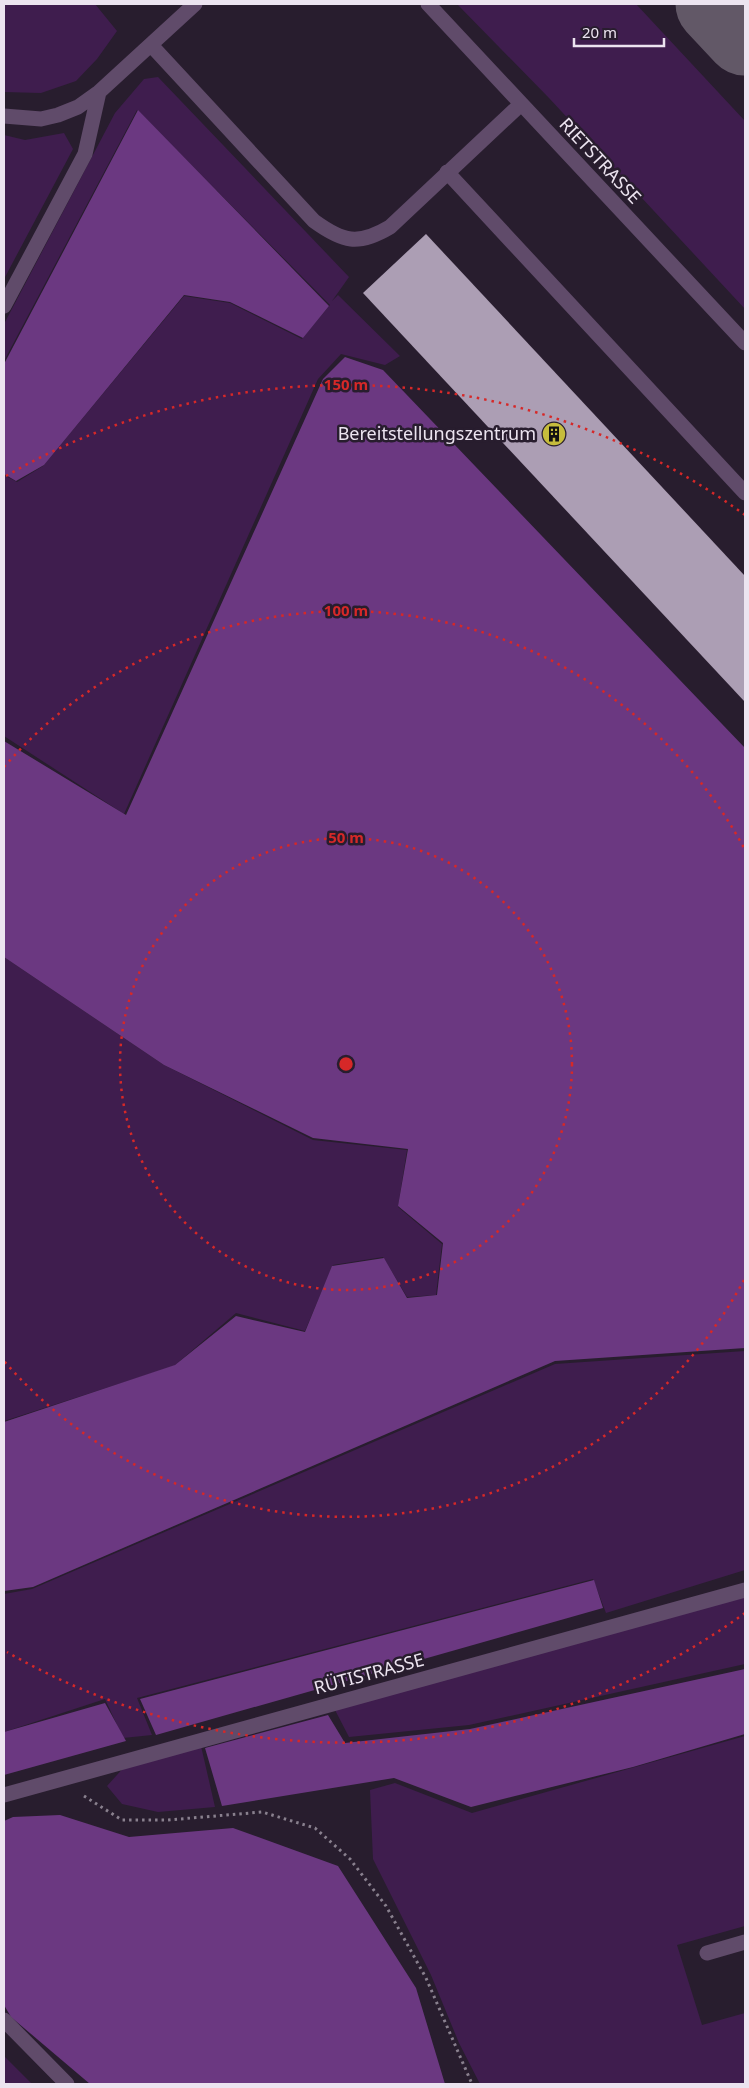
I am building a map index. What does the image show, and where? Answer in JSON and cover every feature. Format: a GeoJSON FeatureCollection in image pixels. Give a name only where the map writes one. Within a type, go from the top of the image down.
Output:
{"type":"FeatureCollection","features":[{"type":"Feature","properties":{"kind":"lane"},"geometry":{"type":"LineString","coordinates":[[4,116],[41,119],[58,115],[78,106],[100,92],[195,4]]}},
{"type":"Feature","properties":{"kind":"lane","name":"RIETSTRASSE"},"geometry":{"type":"LineString","coordinates":[[428,4],[745,343]]}},
{"type":"Feature","properties":{"kind":"lane"},"geometry":{"type":"LineString","coordinates":[[151,45],[314,221],[341,237],[361,240],[375,236],[390,227],[522,104]]}},
{"type":"Feature","properties":{"kind":"lane"},"geometry":{"type":"LineString","coordinates":[[4,306],[86,154],[100,92]]}},
{"type":"Feature","properties":{"kind":"lane"},"geometry":{"type":"LineString","coordinates":[[447,172],[745,492]]}},
{"type":"Feature","properties":{"kind":"lane","name":"RÜTISTRASSE"},"geometry":{"type":"LineString","coordinates":[[4,1794],[745,1590]]}},
{"type":"Feature","properties":{"kind":"lane"},"geometry":{"type":"LineString","coordinates":[[707,1953],[745,1942]]}},
{"type":"Feature","properties":{"kind":"lane"},"geometry":{"type":"LineString","coordinates":[[4,2020],[67,2084]]}},
{"type":"Feature","properties":{"kind":"path"},"geometry":{"type":"LineString","coordinates":[[72,1775],[84,1796],[122,1820],[168,1820],[262,1812],[315,1828],[350,1859],[386,1906],[426,1978],[472,2084]]}},
{"type":"Feature","properties":{"kind":"shaded area"},"geometry":{"type":"Polygon","coordinates":[[[4,4],[95,4],[117,31],[97,59],[76,81],[41,93],[4,92],[4,4]]]}},
{"type":"Feature","properties":{"kind":"shaded area"},"geometry":{"type":"Polygon","coordinates":[[[457,4],[636,4],[745,121],[745,309],[549,98],[457,4]]]}},
{"type":"Feature","properties":{"kind":"shaded area"},"geometry":{"type":"Polygon","coordinates":[[[158,77],[349,277],[332,301],[338,295],[400,356],[385,365],[341,354],[318,379],[124,814],[4,736],[4,475],[17,482],[43,466],[184,296],[230,303],[302,339],[330,305],[137,110],[4,361],[4,324],[115,113],[144,79],[158,77]]]}},
{"type":"Feature","properties":{"kind":"shaded area"},"geometry":{"type":"Polygon","coordinates":[[[138,110],[329,306],[303,338],[230,302],[184,295],[44,465],[16,481],[4,474],[4,364],[138,110]]]}},
{"type":"Feature","properties":{"kind":"shaded area"},"geometry":{"type":"Polygon","coordinates":[[[64,133],[73,149],[4,279],[4,135],[25,140],[64,133]]]}},
{"type":"Feature","properties":{"kind":"shaded area"},"geometry":{"type":"Polygon","coordinates":[[[345,357],[383,370],[745,748],[745,1348],[555,1361],[33,1587],[4,1591],[4,1422],[175,1365],[236,1316],[305,1332],[332,1266],[384,1258],[407,1298],[437,1295],[443,1243],[398,1206],[408,1149],[313,1138],[164,1065],[4,957],[4,741],[126,815],[323,379],[345,357]]]}},
{"type":"Feature","properties":{"kind":"shaded area"},"geometry":{"type":"Polygon","coordinates":[[[4,957],[164,1065],[313,1140],[407,1150],[398,1207],[442,1244],[436,1295],[407,1297],[383,1257],[333,1265],[305,1331],[236,1313],[174,1366],[4,1421],[4,957]]]}},
{"type":"Feature","properties":{"kind":"shaded area"},"geometry":{"type":"Polygon","coordinates":[[[745,1351],[745,1570],[606,1613],[593,1579],[137,1698],[152,1735],[123,1738],[105,1699],[4,1732],[4,1594],[32,1589],[555,1364],[745,1351]]]}},
{"type":"Feature","properties":{"kind":"shaded area"},"geometry":{"type":"Polygon","coordinates":[[[594,1580],[603,1608],[156,1735],[140,1699],[594,1580]]]}},
{"type":"Feature","properties":{"kind":"shaded area"},"geometry":{"type":"Polygon","coordinates":[[[745,1597],[745,1664],[469,1725],[349,1737],[335,1710],[745,1597]]]}},
{"type":"Feature","properties":{"kind":"shaded area"},"geometry":{"type":"Polygon","coordinates":[[[745,1669],[745,1734],[633,1767],[471,1807],[394,1778],[222,1806],[205,1748],[328,1715],[345,1743],[470,1729],[745,1669]]]}},
{"type":"Feature","properties":{"kind":"shaded area"},"geometry":{"type":"Polygon","coordinates":[[[105,1703],[126,1741],[4,1775],[4,1732],[105,1703]]]}},
{"type":"Feature","properties":{"kind":"shaded area"},"geometry":{"type":"Polygon","coordinates":[[[745,1736],[745,1926],[677,1945],[702,2025],[745,2013],[745,2084],[480,2084],[459,2043],[431,1975],[373,1859],[370,1790],[395,1783],[472,1813],[745,1736]]]}},
{"type":"Feature","properties":{"kind":"shaded area"},"geometry":{"type":"Polygon","coordinates":[[[201,1746],[215,1807],[158,1812],[122,1804],[107,1786],[126,1765],[201,1746]]]}},
{"type":"Feature","properties":{"kind":"shaded area"},"geometry":{"type":"Polygon","coordinates":[[[60,1815],[129,1837],[233,1828],[338,1866],[416,1988],[445,2084],[90,2084],[11,2017],[4,2005],[4,1821],[13,1817],[60,1815]]]}},
{"type":"Feature","properties":{"kind":"shaded area"},"geometry":{"type":"Polygon","coordinates":[[[4,2056],[32,2084],[4,2084],[4,2056]]]}},
{"type":"Feature","properties":{"kind":"building","name":"Bereitstellungszentrum"},"geometry":{"type":"Polygon","coordinates":[[[426,234],[745,576],[745,702],[363,293],[426,234]]]}},
{"type":"Feature","properties":{"kind":"taxiway"},"geometry":{"type":"LineString","coordinates":[[716,4],[745,35]]}},
{"type":"Feature","properties":{"kind":"place","name":"Bereitstellungszentrum"},"geometry":{"type":"Point","coordinates":[554,434]}}]}
